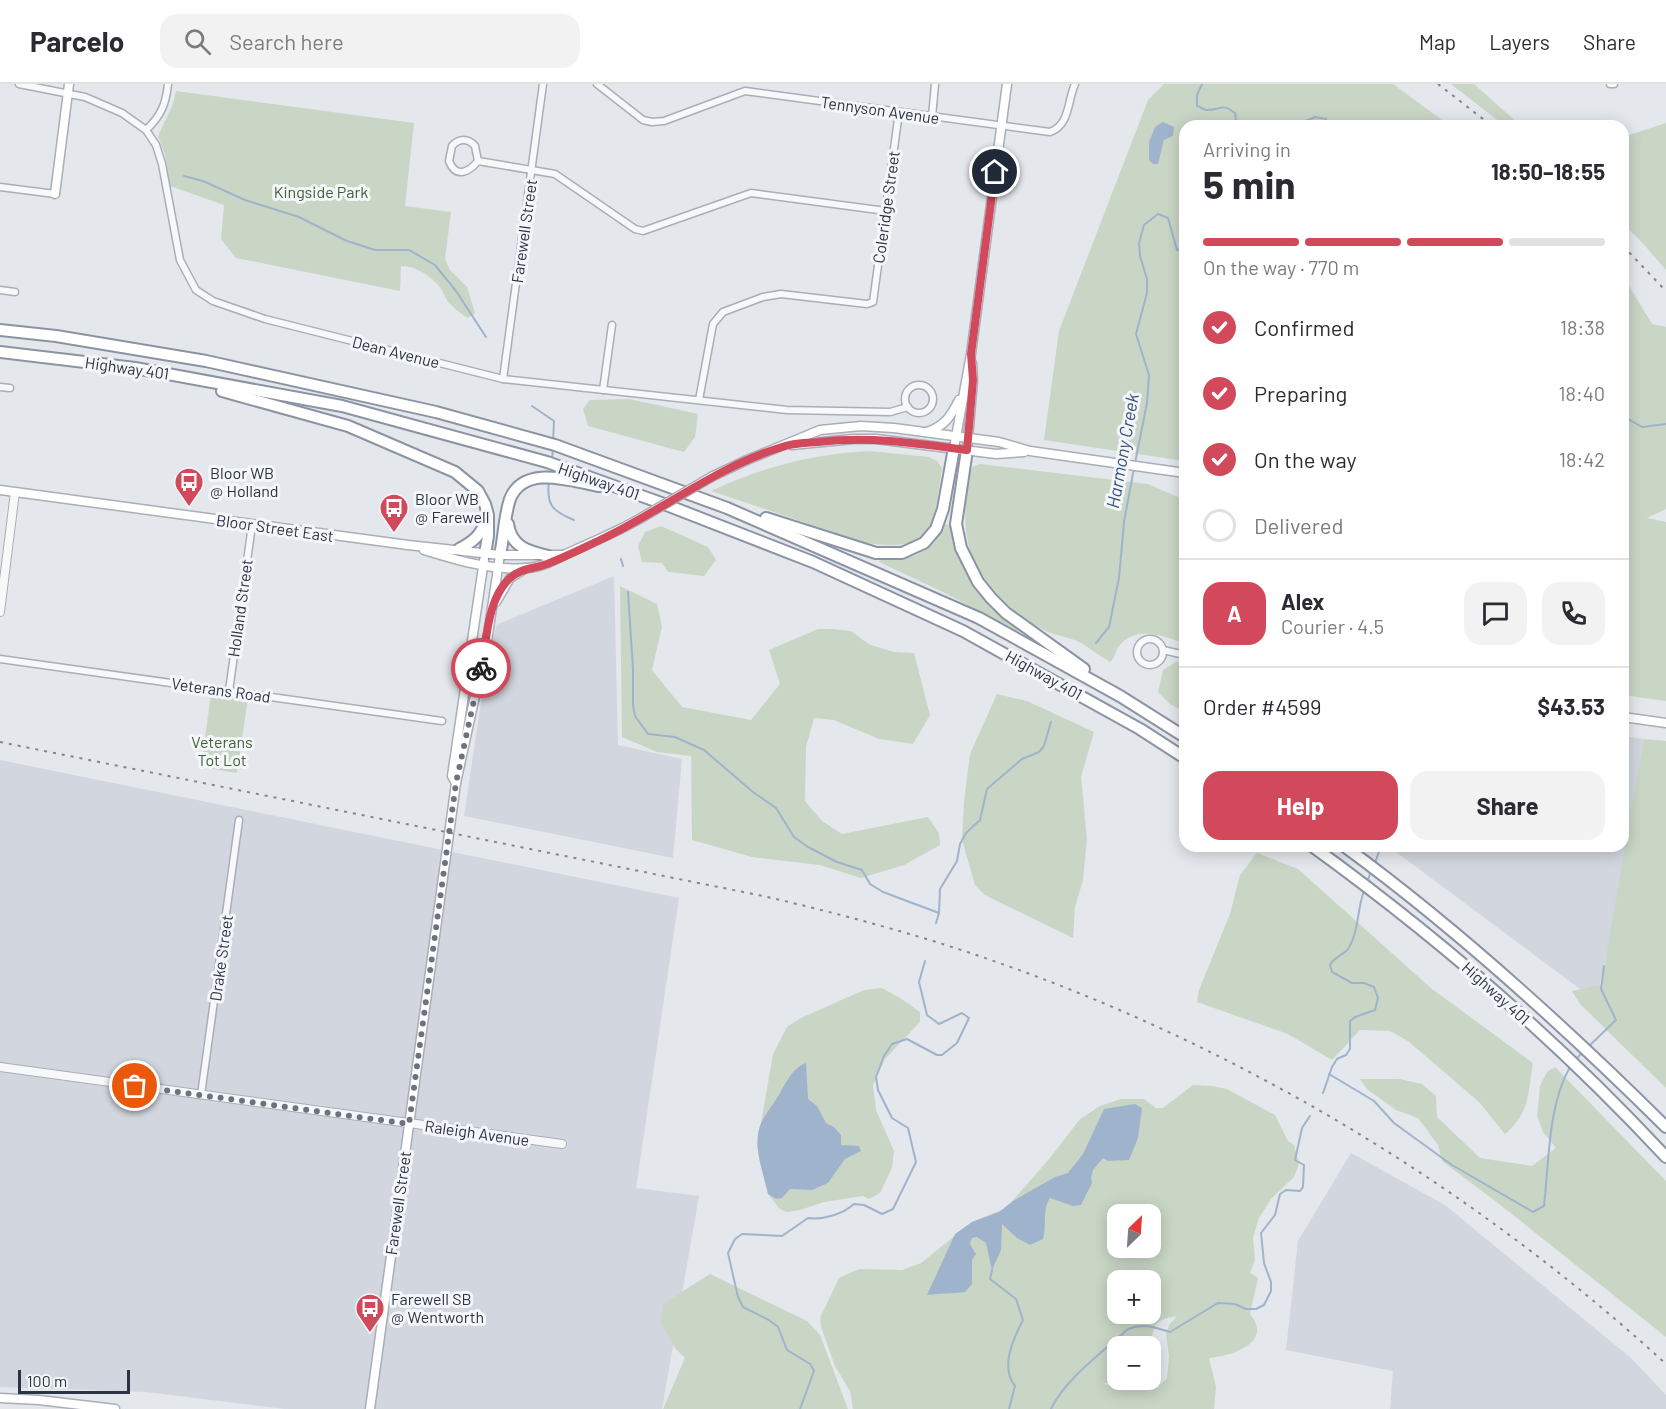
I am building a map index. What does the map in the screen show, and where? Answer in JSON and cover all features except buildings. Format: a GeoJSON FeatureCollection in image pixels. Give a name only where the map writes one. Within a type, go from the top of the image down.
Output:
{"type":"FeatureCollection","features":[{"type":"Feature","properties":{"kind":"highway","name":"Highway 401"},"geometry":{"type":"LineString","coordinates":[[0,330],[56,336],[206,361],[436,411],[555,445],[727,508],[979,618],[1120,696],[1179,733]]}},
{"type":"Feature","properties":{"kind":"highway","name":"Highway 401"},"geometry":{"type":"LineString","coordinates":[[0,352],[135,368],[342,406],[547,462],[632,492],[813,562],[963,631],[1140,729],[1179,754]]}},
{"type":"Feature","properties":{"kind":"highway"},"geometry":{"type":"LineString","coordinates":[[135,368],[348,426],[455,472],[478,491],[488,515],[485,559]]}},
{"type":"Feature","properties":{"kind":"highway"},"geometry":{"type":"LineString","coordinates":[[727,508],[876,553],[902,553],[924,543],[936,529],[943,509],[954,448]]}},
{"type":"Feature","properties":{"kind":"highway"},"geometry":{"type":"LineString","coordinates":[[967,450],[956,524],[961,549],[978,582],[1006,613],[1120,696]]}},
{"type":"Feature","properties":{"kind":"highway"},"geometry":{"type":"LineString","coordinates":[[499,561],[510,500],[515,490],[526,481],[547,477],[632,492]]}},
{"type":"Feature","properties":{"kind":"highway"},"geometry":{"type":"LineString","coordinates":[[507,514],[509,531],[514,541],[527,550],[548,556]]}},
{"type":"Feature","properties":{"kind":"highway"},"geometry":{"type":"LineString","coordinates":[[459,549],[478,537],[488,515]]}},
{"type":"Feature","properties":{"kind":"highway","name":"Highway 401"},"geometry":{"type":"LineString","coordinates":[[1320,852],[1429,935],[1512,1006],[1666,1157]]}},
{"type":"Feature","properties":{"kind":"highway","name":"Highway 401"},"geometry":{"type":"LineString","coordinates":[[1352,852],[1513,983],[1605,1067],[1666,1127]]}},
{"type":"Feature","properties":{"kind":"main road"},"geometry":{"type":"LineString","coordinates":[[954,448],[971,354],[1007,84]]}},
{"type":"Feature","properties":{"kind":"main road"},"geometry":{"type":"LineString","coordinates":[[55,194],[69,88]]}},
{"type":"Feature","properties":{"kind":"main road"},"geometry":{"type":"LineString","coordinates":[[967,450],[973,380],[971,354]]}},
{"type":"Feature","properties":{"kind":"main road"},"geometry":{"type":"LineString","coordinates":[[926,432],[941,426],[947,420],[963,391]]}},
{"type":"Feature","properties":{"kind":"main road","name":"Bloor Street East"},"geometry":{"type":"LineString","coordinates":[[408,545],[458,560],[485,559],[526,568],[546,564],[600,540],[713,476],[747,460],[820,430],[840,427],[894,428],[926,432],[999,442],[1030,452],[1179,472]]}},
{"type":"Feature","properties":{"kind":"main road","name":"Bloor Street East"},"geometry":{"type":"LineString","coordinates":[[784,446],[876,439],[996,454],[1030,452]]}},
{"type":"Feature","properties":{"kind":"main road","name":"Bloor Street East"},"geometry":{"type":"LineString","coordinates":[[0,490],[252,525],[408,545],[459,549],[485,559]]}},
{"type":"Feature","properties":{"kind":"main road","name":"Bloor Street East"},"geometry":{"type":"LineString","coordinates":[[499,561],[564,555]]}},
{"type":"Feature","properties":{"kind":"main road","name":"Farewell Street"},"geometry":{"type":"LineString","coordinates":[[456,783],[452,776],[485,559]]}},
{"type":"Feature","properties":{"kind":"main road","name":"Farewell Street"},"geometry":{"type":"LineString","coordinates":[[370,1409],[456,783],[491,614],[499,561]]}},
{"type":"Feature","properties":{"kind":"main road"},"geometry":{"type":"LineString","coordinates":[[491,614],[504,585],[510,578],[526,568]]}},
{"type":"Feature","properties":{"kind":"main road"},"geometry":{"type":"LineString","coordinates":[[1629,718],[1666,723]]}},
{"type":"Feature","properties":{"kind":"main road"},"geometry":{"type":"LineString","coordinates":[[0,1398],[116,1409]]}},
{"type":"Feature","properties":{"kind":"street","name":"Dean Avenue"},"geometry":{"type":"LineString","coordinates":[[19,84],[69,88],[122,112],[146,130],[156,145],[162,164],[180,260],[196,290],[213,301],[265,319],[503,379],[787,410],[890,412],[908,407],[920,412],[928,408],[932,400],[930,391],[923,386],[910,388],[905,395],[908,407]]}},
{"type":"Feature","properties":{"kind":"street"},"geometry":{"type":"LineString","coordinates":[[146,130],[161,114],[166,101],[168,84]]}},
{"type":"Feature","properties":{"kind":"street","name":"Farewell Street"},"geometry":{"type":"LineString","coordinates":[[503,379],[543,84]]}},
{"type":"Feature","properties":{"kind":"street","name":"Tennyson Avenue"},"geometry":{"type":"LineString","coordinates":[[597,84],[643,120],[652,122],[664,121],[745,87],[932,117],[1050,132],[1059,129],[1066,118],[1068,104],[1076,84]]}},
{"type":"Feature","properties":{"kind":"street"},"geometry":{"type":"LineString","coordinates":[[932,117],[935,84]]}},
{"type":"Feature","properties":{"kind":"street","name":"Coleridge Street"},"geometry":{"type":"LineString","coordinates":[[699,400],[713,324],[723,312],[763,297],[781,294],[867,304],[873,302],[899,112]]}},
{"type":"Feature","properties":{"kind":"street"},"geometry":{"type":"LineString","coordinates":[[459,140],[471,142],[477,151],[478,161],[464,173],[455,170],[449,161],[452,146],[459,140]]}},
{"type":"Feature","properties":{"kind":"street"},"geometry":{"type":"LineString","coordinates":[[478,161],[555,174],[635,229],[643,231],[751,193],[886,211]]}},
{"type":"Feature","properties":{"kind":"street"},"geometry":{"type":"LineString","coordinates":[[0,187],[55,194]]}},
{"type":"Feature","properties":{"kind":"street"},"geometry":{"type":"LineString","coordinates":[[0,290],[15,292]]}},
{"type":"Feature","properties":{"kind":"street"},"geometry":{"type":"LineString","coordinates":[[603,390],[612,325]]}},
{"type":"Feature","properties":{"kind":"street"},"geometry":{"type":"LineString","coordinates":[[0,387],[10,388]]}},
{"type":"Feature","properties":{"kind":"street"},"geometry":{"type":"LineString","coordinates":[[0,612],[15,492]]}},
{"type":"Feature","properties":{"kind":"street","name":"Holland Street"},"geometry":{"type":"LineString","coordinates":[[228,691],[252,525]]}},
{"type":"Feature","properties":{"kind":"street"},"geometry":{"type":"LineString","coordinates":[[1163,650],[1161,658],[1155,664],[1146,665],[1137,656],[1139,644],[1146,639],[1155,640],[1163,650],[1179,654]]}},
{"type":"Feature","properties":{"kind":"street","name":"Veterans Road"},"geometry":{"type":"LineString","coordinates":[[0,659],[442,721]]}},
{"type":"Feature","properties":{"kind":"street","name":"Drake Street"},"geometry":{"type":"LineString","coordinates":[[201,1095],[239,820]]}},
{"type":"Feature","properties":{"kind":"street","name":"Raleigh Avenue"},"geometry":{"type":"LineString","coordinates":[[0,1067],[562,1144]]}},
{"type":"Feature","properties":{"kind":"shaded area"},"geometry":{"type":"Polygon","coordinates":[[[614,576],[618,745],[682,759],[673,858],[464,816],[484,682],[496,625],[614,576]]]}},
{"type":"Feature","properties":{"kind":"shaded area"},"geometry":{"type":"Polygon","coordinates":[[[1629,737],[1644,739],[1629,828],[1629,737]]]}},
{"type":"Feature","properties":{"kind":"shaded area"},"geometry":{"type":"Polygon","coordinates":[[[0,760],[679,898],[636,1188],[699,1196],[662,1409],[285,1409],[146,1392],[0,1387],[0,760]]]}},
{"type":"Feature","properties":{"kind":"shaded area"},"geometry":{"type":"Polygon","coordinates":[[[1396,852],[1625,852],[1612,928],[1596,1001],[1396,852]]]}},
{"type":"Feature","properties":{"kind":"shaded area"},"geometry":{"type":"Polygon","coordinates":[[[1351,1153],[1445,1205],[1631,1358],[1666,1395],[1666,1409],[1390,1409],[1393,1371],[1286,1350],[1298,1241],[1351,1153]]]}},
{"type":"Feature","properties":{"kind":"green space"},"geometry":{"type":"Polygon","coordinates":[[[1164,84],[1393,84],[1442,120],[1179,120],[1179,460],[1044,440],[1059,331],[1148,100],[1164,84]]]}},
{"type":"Feature","properties":{"kind":"green space"},"geometry":{"type":"Polygon","coordinates":[[[1451,84],[1474,84],[1514,120],[1497,120],[1451,84]]]}},
{"type":"Feature","properties":{"kind":"green space","name":"Kingside Park"},"geometry":{"type":"Polygon","coordinates":[[[176,91],[414,123],[405,206],[451,212],[445,259],[450,270],[467,287],[475,313],[468,318],[460,313],[449,303],[435,282],[427,275],[412,268],[401,266],[400,291],[236,258],[221,239],[224,205],[170,186],[165,155],[158,136],[173,104],[176,91]]]}},
{"type":"Feature","properties":{"kind":"green space"},"geometry":{"type":"Polygon","coordinates":[[[1666,123],[1666,270],[1629,230],[1629,135],[1666,123]]]}},
{"type":"Feature","properties":{"kind":"green space"},"geometry":{"type":"Polygon","coordinates":[[[1629,286],[1652,324],[1666,327],[1666,509],[1647,518],[1666,522],[1666,701],[1629,696],[1629,286]]]}},
{"type":"Feature","properties":{"kind":"green space"},"geometry":{"type":"Polygon","coordinates":[[[629,399],[698,414],[695,437],[684,452],[588,426],[583,409],[590,400],[629,399]]]}},
{"type":"Feature","properties":{"kind":"green space"},"geometry":{"type":"Polygon","coordinates":[[[869,451],[929,457],[937,461],[942,468],[932,519],[927,531],[918,539],[906,544],[866,543],[711,491],[788,463],[828,455],[869,451]]]}},
{"type":"Feature","properties":{"kind":"green space"},"geometry":{"type":"Polygon","coordinates":[[[980,464],[1148,484],[1179,497],[1179,641],[1150,634],[1134,635],[1119,646],[1110,662],[1079,642],[1036,626],[1012,608],[982,574],[970,550],[965,508],[972,467],[980,464]]]}},
{"type":"Feature","properties":{"kind":"green space"},"geometry":{"type":"Polygon","coordinates":[[[945,524],[952,526],[962,559],[974,584],[992,605],[1019,628],[1019,632],[879,562],[880,559],[901,559],[919,554],[934,542],[945,524]]]}},
{"type":"Feature","properties":{"kind":"green space"},"geometry":{"type":"Polygon","coordinates":[[[661,526],[708,547],[716,560],[704,576],[668,572],[662,563],[642,562],[638,546],[645,532],[661,526]]]}},
{"type":"Feature","properties":{"kind":"green space"},"geometry":{"type":"Polygon","coordinates":[[[620,586],[657,604],[662,627],[652,670],[682,707],[751,720],[780,684],[769,650],[818,629],[851,631],[870,645],[894,652],[914,653],[930,715],[913,744],[879,739],[834,720],[814,718],[806,747],[805,801],[822,821],[842,834],[928,817],[939,833],[940,845],[904,865],[861,878],[820,865],[752,857],[692,840],[691,756],[657,752],[622,737],[620,586]]]}},
{"type":"Feature","properties":{"kind":"green space"},"geometry":{"type":"Polygon","coordinates":[[[1176,662],[1179,663],[1179,709],[1170,704],[1158,692],[1163,670],[1176,662]]]}},
{"type":"Feature","properties":{"kind":"green space","name":"Veterans Tot Lot"},"geometry":{"type":"Polygon","coordinates":[[[211,694],[248,698],[237,773],[201,767],[211,694]]]}},
{"type":"Feature","properties":{"kind":"green space"},"geometry":{"type":"Polygon","coordinates":[[[997,694],[1027,701],[1094,732],[1081,777],[1087,839],[1083,880],[1075,907],[1073,938],[985,895],[975,885],[962,840],[964,802],[970,754],[997,694]]]}},
{"type":"Feature","properties":{"kind":"green space"},"geometry":{"type":"Polygon","coordinates":[[[1644,739],[1666,741],[1666,1088],[1580,1004],[1572,991],[1601,985],[1624,852],[1629,852],[1629,825],[1644,739]]]}},
{"type":"Feature","properties":{"kind":"green space"},"geometry":{"type":"Polygon","coordinates":[[[1257,853],[1298,869],[1432,989],[1533,1063],[1524,1110],[1505,1134],[1479,1102],[1408,1041],[1390,1031],[1360,1030],[1332,1060],[1288,1034],[1197,1002],[1199,990],[1230,914],[1240,875],[1257,853]]]}},
{"type":"Feature","properties":{"kind":"green space"},"geometry":{"type":"Polygon","coordinates":[[[882,988],[920,1012],[920,1022],[885,1059],[873,1085],[876,1110],[894,1151],[892,1168],[880,1193],[869,1199],[863,1196],[824,1202],[787,1212],[780,1209],[768,1194],[757,1146],[773,1054],[787,1027],[801,1018],[864,990],[882,988]]]}},
{"type":"Feature","properties":{"kind":"green space"},"geometry":{"type":"Polygon","coordinates":[[[1555,1067],[1666,1181],[1666,1337],[1442,1161],[1438,1145],[1418,1118],[1396,1110],[1367,1089],[1360,1079],[1399,1079],[1422,1084],[1436,1096],[1437,1117],[1480,1158],[1532,1166],[1556,1148],[1543,1132],[1537,1116],[1540,1086],[1547,1072],[1555,1067]]]}},
{"type":"Feature","properties":{"kind":"green space"},"geometry":{"type":"Polygon","coordinates":[[[1193,1085],[1227,1089],[1275,1115],[1288,1141],[1294,1145],[1299,1164],[1294,1177],[1271,1199],[1259,1218],[1253,1238],[1255,1260],[1250,1273],[1258,1278],[1250,1314],[1256,1324],[1257,1333],[1247,1346],[1238,1351],[1209,1358],[1216,1387],[1214,1409],[853,1409],[850,1391],[835,1366],[820,1318],[839,1278],[859,1269],[902,1270],[921,1263],[972,1222],[1006,1208],[1050,1158],[1080,1119],[1100,1106],[1121,1099],[1144,1099],[1156,1108],[1163,1108],[1193,1085]],[[1107,1270],[1107,1324],[1157,1324],[1152,1336],[1107,1336],[1107,1383],[1102,1384],[1107,1385],[1107,1390],[1161,1390],[1161,1384],[1167,1378],[1169,1356],[1166,1334],[1169,1325],[1177,1316],[1161,1320],[1161,1270],[1107,1270]]]}},
{"type":"Feature","properties":{"kind":"green space"},"geometry":{"type":"Polygon","coordinates":[[[710,1274],[807,1321],[820,1335],[848,1409],[663,1409],[685,1358],[675,1348],[661,1323],[663,1304],[710,1274]]]}},
{"type":"Feature","properties":{"kind":"water"},"geometry":{"type":"Polygon","coordinates":[[[1163,122],[1174,127],[1173,136],[1164,140],[1158,164],[1153,164],[1149,160],[1149,142],[1155,127],[1163,122]]]}},
{"type":"Feature","properties":{"kind":"water"},"geometry":{"type":"Polygon","coordinates":[[[806,1063],[808,1099],[817,1106],[826,1123],[834,1127],[841,1135],[841,1145],[859,1146],[861,1151],[845,1159],[828,1183],[812,1190],[790,1189],[782,1198],[776,1199],[768,1194],[761,1167],[758,1148],[759,1130],[762,1121],[789,1077],[806,1063]]]}},
{"type":"Feature","properties":{"kind":"water"},"geometry":{"type":"Polygon","coordinates":[[[1135,1104],[1142,1108],[1138,1138],[1129,1160],[1108,1161],[1103,1158],[1093,1170],[1092,1183],[1081,1205],[1073,1206],[1050,1198],[1046,1208],[1043,1239],[1030,1245],[1017,1238],[1002,1224],[1001,1250],[992,1270],[986,1243],[977,1237],[972,1238],[970,1244],[976,1254],[972,1260],[972,1284],[965,1292],[927,1295],[955,1234],[972,1222],[999,1212],[1013,1201],[1055,1177],[1068,1173],[1083,1154],[1104,1109],[1135,1104]]]}},
{"type":"Feature","properties":{"kind":"waterway","name":"Harmony Creek"},"geometry":{"type":"LineString","coordinates":[[1202,84],[1197,95],[1197,106],[1206,110],[1227,108],[1235,113],[1236,120]]}},
{"type":"Feature","properties":{"kind":"waterway"},"geometry":{"type":"LineString","coordinates":[[1308,120],[1315,117],[1326,120]]}},
{"type":"Feature","properties":{"kind":"waterway"},"geometry":{"type":"LineString","coordinates":[[184,176],[203,181],[245,200],[299,217],[347,241],[375,250],[409,250],[435,265],[456,291],[486,337]]}},
{"type":"Feature","properties":{"kind":"waterway","name":"Harmony Creek"},"geometry":{"type":"LineString","coordinates":[[1135,463],[1147,403],[1149,375],[1136,334],[1147,293],[1147,279],[1140,256],[1139,243],[1144,225],[1158,214],[1168,218],[1177,250],[1179,249]]}},
{"type":"Feature","properties":{"kind":"waterway"},"geometry":{"type":"LineString","coordinates":[[532,406],[554,421],[553,442]]}},
{"type":"Feature","properties":{"kind":"waterway"},"geometry":{"type":"LineString","coordinates":[[1629,419],[1642,427],[1666,424]]}},
{"type":"Feature","properties":{"kind":"waterway"},"geometry":{"type":"LineString","coordinates":[[552,460],[553,448]]}},
{"type":"Feature","properties":{"kind":"waterway","name":"Harmony Creek"},"geometry":{"type":"LineString","coordinates":[[1096,643],[1109,627],[1119,578],[1124,522],[1134,468]]}},
{"type":"Feature","properties":{"kind":"waterway"},"geometry":{"type":"LineString","coordinates":[[549,480],[549,496],[552,506],[574,520]]}},
{"type":"Feature","properties":{"kind":"waterway"},"geometry":{"type":"LineString","coordinates":[[621,559],[623,566]]}},
{"type":"Feature","properties":{"kind":"waterway"},"geometry":{"type":"LineString","coordinates":[[628,592],[633,705],[635,716],[648,734],[675,737],[704,750],[753,792],[776,808],[794,837],[808,847],[837,862],[862,870],[870,884],[883,892],[939,913]]}},
{"type":"Feature","properties":{"kind":"waterway","name":"Harmony Creek"},"geometry":{"type":"LineString","coordinates":[[936,923],[939,913],[940,889],[957,861],[960,844],[966,833],[980,820],[987,789],[1022,759],[1039,752],[1044,746],[1051,722]]}},
{"type":"Feature","properties":{"kind":"waterway"},"geometry":{"type":"LineString","coordinates":[[1375,863],[1379,852]]}},
{"type":"Feature","properties":{"kind":"waterway"},"geometry":{"type":"LineString","coordinates":[[1367,883],[1371,871]]}},
{"type":"Feature","properties":{"kind":"waterway"},"geometry":{"type":"LineString","coordinates":[[1323,1093],[1332,1067],[1337,1059],[1346,1055],[1350,1049],[1350,1021],[1375,1010],[1378,998],[1374,987],[1364,983],[1352,983],[1332,972],[1330,965],[1348,949],[1352,942],[1364,891]]}},
{"type":"Feature","properties":{"kind":"waterway","name":"Harmony Creek"},"geometry":{"type":"LineString","coordinates":[[800,1409],[814,1371],[810,1364],[787,1350],[778,1327],[743,1307],[738,1297],[728,1253],[735,1239],[742,1234],[782,1236],[808,1218],[833,1216],[854,1204],[864,1205],[882,1214],[893,1209],[916,1162],[908,1128],[892,1118],[878,1090],[876,1077],[884,1056],[892,1044],[907,1039],[937,1055],[942,1055],[957,1043],[969,1018],[962,1013],[939,1024],[927,1015],[919,982],[925,961]]}},
{"type":"Feature","properties":{"kind":"waterway"},"geometry":{"type":"LineString","coordinates":[[1588,1047],[1616,1020],[1601,989],[1604,966]]}},
{"type":"Feature","properties":{"kind":"waterway"},"geometry":{"type":"LineString","coordinates":[[1575,1060],[1584,1051]]}},
{"type":"Feature","properties":{"kind":"waterway"},"geometry":{"type":"LineString","coordinates":[[1329,1074],[1374,1101],[1394,1123],[1452,1165],[1533,1212],[1544,1206],[1553,1116],[1570,1067]]}},
{"type":"Feature","properties":{"kind":"waterway"},"geometry":{"type":"LineString","coordinates":[[1051,1409],[1075,1376],[1128,1329],[1144,1326],[1170,1332],[1218,1303],[1235,1304],[1246,1309],[1256,1309],[1264,1305],[1271,1291],[1271,1282],[1264,1263],[1261,1233],[1275,1215],[1280,1194],[1286,1190],[1300,1191],[1303,1187],[1304,1165],[1295,1160],[1302,1128],[1310,1116]]}},
{"type":"Feature","properties":{"kind":"waterway"},"geometry":{"type":"LineString","coordinates":[[992,1270],[990,1279],[1016,1299],[1023,1320],[1015,1336],[1008,1362],[1011,1379],[1015,1386],[1009,1409]]}},
{"type":"Feature","properties":{"kind":"railway"},"geometry":{"type":"LineString","coordinates":[[1438,84],[1484,120]]}},
{"type":"Feature","properties":{"kind":"railway"},"geometry":{"type":"LineString","coordinates":[[1629,252],[1666,291]]}},
{"type":"Feature","properties":{"kind":"railway"},"geometry":{"type":"LineString","coordinates":[[0,742],[763,896],[933,941],[1034,975],[1132,1016],[1229,1061],[1323,1112],[1414,1168],[1501,1229],[1586,1294],[1666,1364]]}},
{"type":"Feature","properties":{"kind":"way so far"},"geometry":{"type":"LineString","coordinates":[[135,1086],[409,1124],[456,783],[481,668]]}},
{"type":"Feature","properties":{"kind":"place","name":"Bloor WB @ Holland"},"geometry":{"type":"Point","coordinates":[189,508]}},
{"type":"Feature","properties":{"kind":"place","name":"Bloor WB @ Farewell"},"geometry":{"type":"Point","coordinates":[394,534]}},
{"type":"Feature","properties":{"kind":"place","name":"Farewell SB @ Wentworth"},"geometry":{"type":"Point","coordinates":[370,1334]}},
{"type":"Feature","properties":{"kind":"route"},"geometry":{"type":"LineString","coordinates":[[481,668],[491,614],[504,585],[510,578],[526,568],[546,564],[600,540],[713,476],[747,460],[784,446],[853,439],[900,441],[967,450],[973,380],[971,354],[995,172]]}}]}
